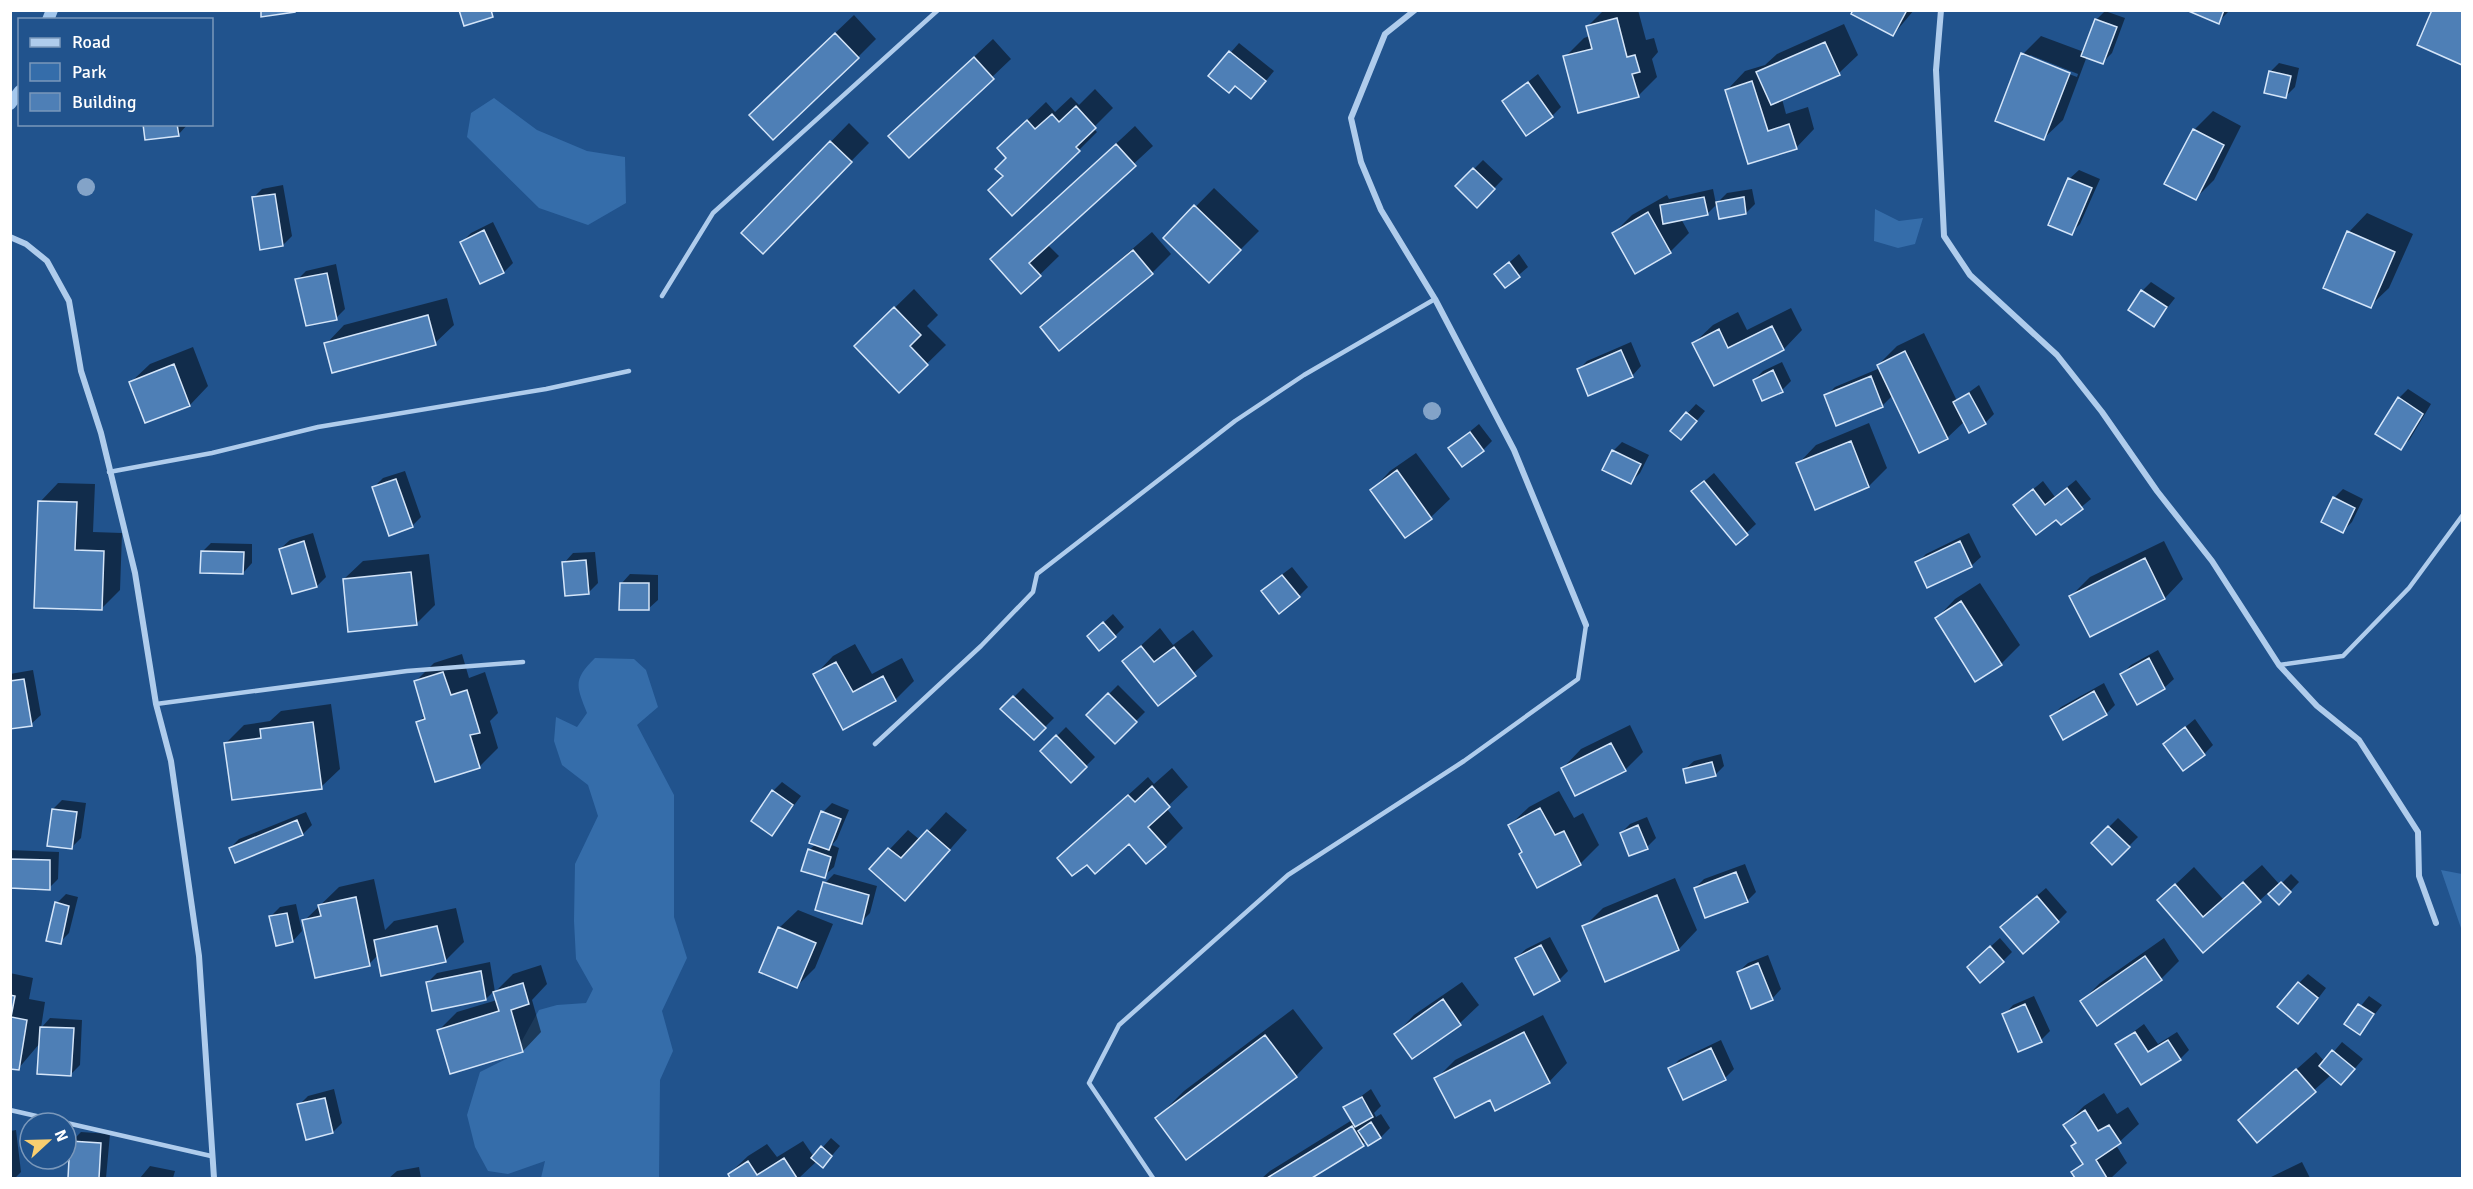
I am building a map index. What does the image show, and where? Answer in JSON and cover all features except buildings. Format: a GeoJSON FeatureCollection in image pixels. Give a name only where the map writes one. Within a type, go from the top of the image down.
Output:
{"type":"FeatureCollection","features":[{"type":"Feature","properties":{"kind":"street"},"geometry":{"type":"LineString","coordinates":[[1415,10],[1384,34],[1351,118],[1361,162],[1381,210],[1435,299],[1514,450],[1586,625]]}},
{"type":"Feature","properties":{"kind":"street"},"geometry":{"type":"LineString","coordinates":[[1941,10],[1936,70],[1944,236],[1970,275],[2057,355],[2102,412],[2157,491],[2212,561],[2279,665],[2317,706],[2359,740],[2418,832],[2419,876],[2436,923]]}},
{"type":"Feature","properties":{"kind":"street"},"geometry":{"type":"LineString","coordinates":[[10,237],[26,244],[47,261],[69,301],[81,371],[101,433],[135,573],[156,704],[171,760],[200,956],[214,1179]]}},
{"type":"Feature","properties":{"kind":"lane"},"geometry":{"type":"LineString","coordinates":[[662,296],[713,213],[938,10]]}},
{"type":"Feature","properties":{"kind":"lane"},"geometry":{"type":"LineString","coordinates":[[875,744],[996,631],[1033,591],[1036,574],[1245,415],[1304,375],[1435,299]]}},
{"type":"Feature","properties":{"kind":"lane"},"geometry":{"type":"LineString","coordinates":[[109,472],[212,453],[318,427],[546,389],[629,371]]}},
{"type":"Feature","properties":{"kind":"lane"},"geometry":{"type":"LineString","coordinates":[[2279,665],[2343,656],[2409,588],[2463,516]]}},
{"type":"Feature","properties":{"kind":"lane"},"geometry":{"type":"LineString","coordinates":[[1153,1179],[1089,1083],[1119,1025],[1288,875],[1464,761],[1578,679],[1586,625]]}},
{"type":"Feature","properties":{"kind":"lane"},"geometry":{"type":"LineString","coordinates":[[156,704],[407,671],[523,662]]}},
{"type":"Feature","properties":{"kind":"lane"},"geometry":{"type":"LineString","coordinates":[[10,1110],[211,1156]]}},
{"type":"Feature","properties":{"kind":"green space"},"geometry":{"type":"Polygon","coordinates":[[[494,98],[537,130],[587,151],[625,157],[626,203],[588,225],[539,208],[467,137],[471,113],[494,98]]]}},
{"type":"Feature","properties":{"kind":"green space"},"geometry":{"type":"Polygon","coordinates":[[[1875,209],[1899,221],[1923,218],[1915,244],[1898,248],[1874,241],[1875,209]]]}},
{"type":"Feature","properties":{"kind":"green space"},"geometry":{"type":"Polygon","coordinates":[[[595,658],[634,659],[646,670],[658,707],[637,725],[674,795],[674,917],[687,958],[662,1011],[673,1051],[660,1080],[659,1178],[541,1178],[545,1161],[508,1174],[488,1171],[475,1147],[467,1115],[480,1072],[514,1055],[539,1010],[557,1005],[586,1003],[593,989],[576,959],[575,864],[598,816],[588,785],[562,765],[554,741],[556,717],[577,727],[587,713],[579,683],[583,672],[595,658]]]}},
{"type":"Feature","properties":{"kind":"green space"},"geometry":{"type":"Polygon","coordinates":[[[2441,870],[2462,874],[2462,931],[2441,870]]]}},
{"type":"Feature","properties":{"kind":"waterway"},"geometry":{"type":"LineString","coordinates":[[49,18],[52,10]]}},
{"type":"Feature","properties":{"kind":"waterway"},"geometry":{"type":"LineString","coordinates":[[10,104],[18,94]]}}]}
